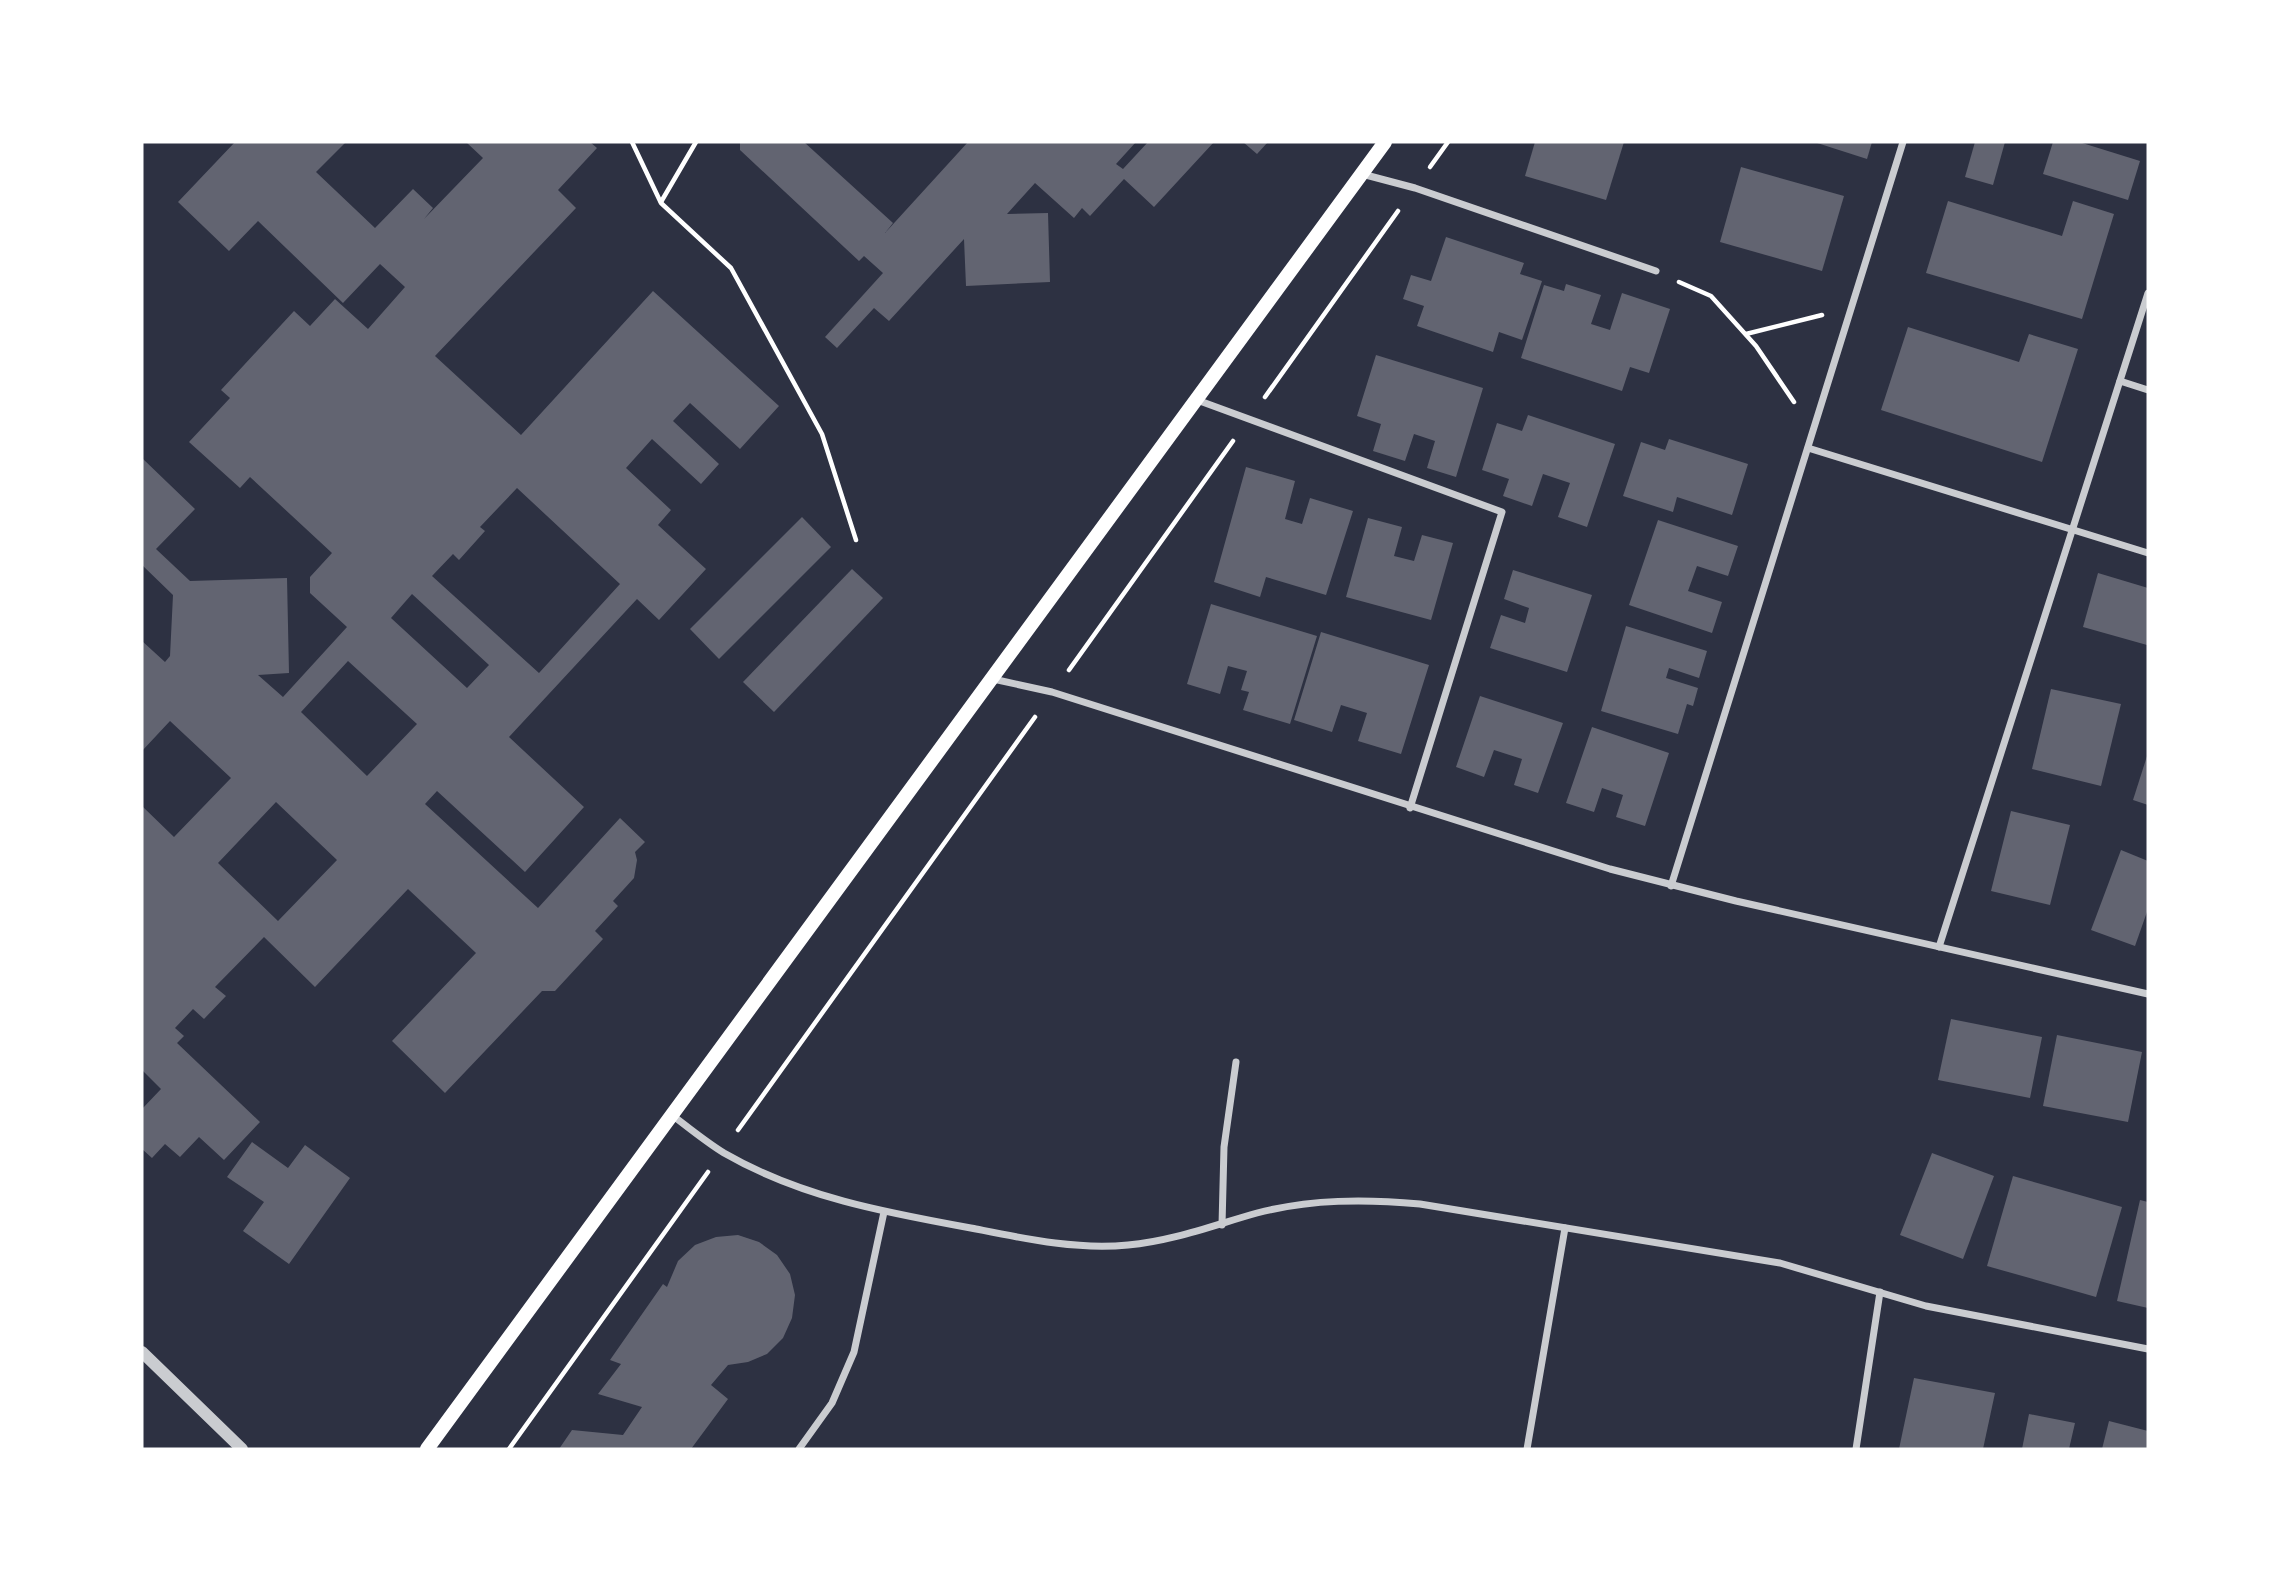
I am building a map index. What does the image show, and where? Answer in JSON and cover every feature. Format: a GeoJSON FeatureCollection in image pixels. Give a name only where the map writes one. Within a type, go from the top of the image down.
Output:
{"type":"FeatureCollection","features":[{"type":"Feature","properties":{"kind":"main road"},"geometry":{"type":"LineString","coordinates":[[427,1449],[1385,142]]}},
{"type":"Feature","properties":{"kind":"street"},"geometry":{"type":"LineString","coordinates":[[1671,886],[1903,142]]}},
{"type":"Feature","properties":{"kind":"street"},"geometry":{"type":"LineString","coordinates":[[1362,174],[1415,188],[1656,271]]}},
{"type":"Feature","properties":{"kind":"street"},"geometry":{"type":"LineString","coordinates":[[1939,947],[2148,293]]}},
{"type":"Feature","properties":{"kind":"street"},"geometry":{"type":"LineString","coordinates":[[2120,382],[2148,390]]}},
{"type":"Feature","properties":{"kind":"street"},"geometry":{"type":"LineString","coordinates":[[1196,400],[1502,512],[1410,807]]}},
{"type":"Feature","properties":{"kind":"street"},"geometry":{"type":"LineString","coordinates":[[1808,448],[2148,553]]}},
{"type":"Feature","properties":{"kind":"street"},"geometry":{"type":"LineString","coordinates":[[993,679],[1052,692],[1410,807],[1671,886],[2148,994]]}},
{"type":"Feature","properties":{"kind":"street"},"geometry":{"type":"LineString","coordinates":[[1222,1225],[1224,1147],[1236,1062]]}},
{"type":"Feature","properties":{"kind":"street"},"geometry":{"type":"LineString","coordinates":[[672,1115],[722,1152],[801,1189],[884,1212],[1051,1243],[1092,1246],[1161,1241],[1291,1206],[1374,1200],[1420,1204],[1780,1264],[1988,1320],[2148,1349]]}},
{"type":"Feature","properties":{"kind":"street"},"geometry":{"type":"LineString","coordinates":[[799,1449],[832,1404],[854,1352],[884,1212]]}},
{"type":"Feature","properties":{"kind":"street"},"geometry":{"type":"LineString","coordinates":[[1527,1449],[1565,1227]]}},
{"type":"Feature","properties":{"kind":"street"},"geometry":{"type":"LineString","coordinates":[[1856,1449],[1881,1292]]}},
{"type":"Feature","properties":{"kind":"street"},"geometry":{"type":"LineString","coordinates":[[142,1352],[242,1449]]}},
{"type":"Feature","properties":{"kind":"path"},"geometry":{"type":"LineString","coordinates":[[632,142],[661,202],[731,268],[822,434],[856,540]]}},
{"type":"Feature","properties":{"kind":"path"},"geometry":{"type":"LineString","coordinates":[[661,202],[696,142]]}},
{"type":"Feature","properties":{"kind":"path"},"geometry":{"type":"LineString","coordinates":[[509,1449],[1448,142]]}},
{"type":"Feature","properties":{"kind":"path"},"geometry":{"type":"LineString","coordinates":[[1656,271],[1710,296],[1745,334],[1814,430]]}},
{"type":"Feature","properties":{"kind":"path"},"geometry":{"type":"LineString","coordinates":[[1745,334],[1802,322],[1852,306]]}},
{"type":"Feature","properties":{"kind":"building"},"geometry":{"type":"Polygon","coordinates":[[[235,142],[346,142],[316,172],[375,228],[413,189],[433,208],[424,219],[483,158],[466,142],[590,142],[597,148],[558,190],[576,208],[435,356],[521,435],[653,291],[779,406],[740,449],[690,403],[673,421],[719,464],[701,484],[652,439],[626,468],[671,510],[658,525],[706,569],[659,620],[637,599],[509,737],[584,807],[525,872],[437,791],[425,804],[538,908],[620,818],[645,842],[635,852],[637,860],[634,878],[613,901],[618,906],[595,931],[603,939],[555,991],[542,991],[445,1093],[392,1041],[476,953],[408,889],[315,987],[264,937],[215,987],[226,996],[204,1019],[193,1009],[175,1028],[184,1036],[177,1043],[260,1122],[224,1160],[199,1137],[180,1157],[165,1144],[152,1158],[142,1149],[142,1109],[161,1089],[142,1070],[142,806],[174,837],[231,778],[170,721],[142,751],[142,641],[165,662],[170,656],[173,595],[142,565],[142,458],[195,509],[156,549],[190,581],[287,578],[289,673],[258,675],[283,697],[347,627],[310,593],[310,577],[332,553],[250,477],[240,488],[189,442],[230,398],[221,390],[294,311],[310,326],[335,299],[368,329],[405,287],[380,264],[343,303],[258,221],[229,251],[178,202],[235,142]],[[517,488],[480,527],[485,531],[459,560],[453,554],[432,576],[539,673],[620,584],[517,488]],[[412,594],[391,618],[467,688],[489,665],[412,594]],[[348,661],[301,712],[367,776],[417,724],[348,661]],[[276,802],[218,863],[278,921],[337,860],[276,802]]]}},
{"type":"Feature","properties":{"kind":"building"},"geometry":{"type":"Polygon","coordinates":[[[740,142],[804,142],[893,223],[885,233],[968,142],[1136,142],[1116,164],[1123,169],[1148,142],[1214,142],[1154,207],[1124,179],[1090,216],[1082,208],[1074,218],[1035,183],[1007,214],[1048,213],[1050,282],[966,286],[964,239],[889,321],[874,308],[837,348],[825,337],[883,273],[864,256],[859,261],[740,150],[740,142]]]}},
{"type":"Feature","properties":{"kind":"building"},"geometry":{"type":"Polygon","coordinates":[[[1243,142],[1268,142],[1257,154],[1243,142]]]}},
{"type":"Feature","properties":{"kind":"building"},"geometry":{"type":"Polygon","coordinates":[[[1535,142],[1624,142],[1606,200],[1525,176],[1535,142]]]}},
{"type":"Feature","properties":{"kind":"building"},"geometry":{"type":"Polygon","coordinates":[[[1814,142],[1872,142],[1867,159],[1814,142]]]}},
{"type":"Feature","properties":{"kind":"building"},"geometry":{"type":"Polygon","coordinates":[[[1975,142],[2005,142],[1993,185],[1965,177],[1975,142]]]}},
{"type":"Feature","properties":{"kind":"building"},"geometry":{"type":"Polygon","coordinates":[[[2053,142],[2079,142],[2140,161],[2128,200],[2043,174],[2053,142]]]}},
{"type":"Feature","properties":{"kind":"building"},"geometry":{"type":"Polygon","coordinates":[[[1741,167],[1844,196],[1822,271],[1720,242],[1741,167]]]}},
{"type":"Feature","properties":{"kind":"building"},"geometry":{"type":"Polygon","coordinates":[[[1948,201],[2062,236],[2073,201],[2114,214],[2082,319],[1926,273],[1948,201]]]}},
{"type":"Feature","properties":{"kind":"building"},"geometry":{"type":"Polygon","coordinates":[[[1446,237],[1524,263],[1520,274],[1542,281],[1522,340],[1499,332],[1493,352],[1417,326],[1424,306],[1403,299],[1411,275],[1431,281],[1446,237]]]}},
{"type":"Feature","properties":{"kind":"building"},"geometry":{"type":"Polygon","coordinates":[[[1566,284],[1601,295],[1591,324],[1610,330],[1622,293],[1670,309],[1649,373],[1630,367],[1622,391],[1521,358],[1544,285],[1564,291],[1566,284]]]}},
{"type":"Feature","properties":{"kind":"building"},"geometry":{"type":"Polygon","coordinates":[[[1908,327],[2019,362],[2029,334],[2078,349],[2042,462],[1881,410],[1908,327]]]}},
{"type":"Feature","properties":{"kind":"building"},"geometry":{"type":"Polygon","coordinates":[[[1376,355],[1483,388],[1456,477],[1427,468],[1435,441],[1414,434],[1405,461],[1373,451],[1381,424],[1357,416],[1376,355]]]}},
{"type":"Feature","properties":{"kind":"building"},"geometry":{"type":"Polygon","coordinates":[[[1528,415],[1615,444],[1587,527],[1558,517],[1570,483],[1543,474],[1532,506],[1503,496],[1509,479],[1482,470],[1497,423],[1522,431],[1528,415]]]}},
{"type":"Feature","properties":{"kind":"building"},"geometry":{"type":"Polygon","coordinates":[[[1669,439],[1748,464],[1732,515],[1677,497],[1673,512],[1623,496],[1641,442],[1665,450],[1669,439]]]}},
{"type":"Feature","properties":{"kind":"building"},"geometry":{"type":"Polygon","coordinates":[[[1246,467],[1295,481],[1285,519],[1302,524],[1310,498],[1353,511],[1326,595],[1266,577],[1260,597],[1214,582],[1246,467]]]}},
{"type":"Feature","properties":{"kind":"building"},"geometry":{"type":"Polygon","coordinates":[[[802,517],[831,547],[719,659],[690,629],[802,517]]]}},
{"type":"Feature","properties":{"kind":"building"},"geometry":{"type":"Polygon","coordinates":[[[1368,518],[1402,527],[1394,556],[1414,561],[1422,535],[1453,543],[1431,620],[1346,597],[1368,518]]]}},
{"type":"Feature","properties":{"kind":"building"},"geometry":{"type":"Polygon","coordinates":[[[1658,520],[1738,546],[1728,576],[1697,566],[1688,591],[1722,602],[1712,633],[1629,605],[1658,520]]]}},
{"type":"Feature","properties":{"kind":"building"},"geometry":{"type":"Polygon","coordinates":[[[852,569],[883,598],[774,712],[743,682],[852,569]]]}},
{"type":"Feature","properties":{"kind":"building"},"geometry":{"type":"Polygon","coordinates":[[[1513,570],[1592,595],[1567,672],[1490,648],[1501,615],[1525,623],[1529,608],[1504,599],[1513,570]]]}},
{"type":"Feature","properties":{"kind":"building"},"geometry":{"type":"Polygon","coordinates":[[[2098,573],[2148,588],[2147,645],[2083,627],[2098,573]]]}},
{"type":"Feature","properties":{"kind":"building"},"geometry":{"type":"Polygon","coordinates":[[[1211,604],[1317,636],[1290,724],[1243,710],[1249,692],[1241,690],[1247,671],[1228,666],[1220,694],[1187,684],[1211,604]]]}},
{"type":"Feature","properties":{"kind":"building"},"geometry":{"type":"Polygon","coordinates":[[[1626,626],[1707,651],[1699,678],[1669,668],[1666,678],[1698,688],[1693,706],[1687,704],[1678,734],[1601,711],[1626,626]]]}},
{"type":"Feature","properties":{"kind":"building"},"geometry":{"type":"Polygon","coordinates":[[[1321,632],[1429,665],[1401,754],[1358,741],[1367,713],[1341,705],[1332,732],[1294,720],[1321,632]]]}},
{"type":"Feature","properties":{"kind":"building"},"geometry":{"type":"Polygon","coordinates":[[[2051,689],[2121,704],[2101,786],[2032,769],[2051,689]]]}},
{"type":"Feature","properties":{"kind":"building"},"geometry":{"type":"Polygon","coordinates":[[[1480,696],[1563,723],[1538,793],[1514,785],[1522,759],[1494,750],[1484,777],[1456,767],[1480,696]]]}},
{"type":"Feature","properties":{"kind":"building"},"geometry":{"type":"Polygon","coordinates":[[[1592,727],[1669,753],[1645,826],[1616,817],[1623,795],[1602,788],[1594,812],[1566,803],[1592,727]]]}},
{"type":"Feature","properties":{"kind":"building"},"geometry":{"type":"Polygon","coordinates":[[[2148,753],[2148,805],[2133,800],[2148,753]]]}},
{"type":"Feature","properties":{"kind":"building"},"geometry":{"type":"Polygon","coordinates":[[[2011,811],[2070,825],[2050,905],[1991,891],[2011,811]]]}},
{"type":"Feature","properties":{"kind":"building"},"geometry":{"type":"Polygon","coordinates":[[[2121,850],[2148,861],[2148,909],[2135,946],[2091,930],[2121,850]]]}},
{"type":"Feature","properties":{"kind":"building"},"geometry":{"type":"Polygon","coordinates":[[[1951,1019],[2042,1037],[2030,1098],[1938,1080],[1951,1019]]]}},
{"type":"Feature","properties":{"kind":"building"},"geometry":{"type":"Polygon","coordinates":[[[2057,1035],[2142,1052],[2128,1122],[2043,1106],[2057,1035]]]}},
{"type":"Feature","properties":{"kind":"building"},"geometry":{"type":"Polygon","coordinates":[[[252,1142],[288,1168],[305,1145],[350,1178],[289,1264],[243,1231],[264,1202],[227,1177],[252,1142]]]}},
{"type":"Feature","properties":{"kind":"building"},"geometry":{"type":"Polygon","coordinates":[[[1932,1153],[1994,1176],[1963,1259],[1900,1235],[1932,1153]]]}},
{"type":"Feature","properties":{"kind":"building"},"geometry":{"type":"Polygon","coordinates":[[[2013,1176],[2122,1207],[2096,1297],[1987,1266],[2013,1176]]]}},
{"type":"Feature","properties":{"kind":"building"},"geometry":{"type":"Polygon","coordinates":[[[2140,1200],[2148,1202],[2148,1308],[2117,1301],[2140,1200]]]}},
{"type":"Feature","properties":{"kind":"building"},"geometry":{"type":"Polygon","coordinates":[[[738,1235],[759,1242],[777,1255],[790,1274],[795,1295],[792,1318],[783,1338],[767,1354],[748,1362],[728,1365],[711,1385],[728,1399],[691,1449],[559,1449],[572,1430],[623,1435],[642,1407],[598,1394],[621,1364],[610,1360],[663,1284],[667,1287],[678,1261],[695,1245],[716,1237],[738,1235]]]}},
{"type":"Feature","properties":{"kind":"building"},"geometry":{"type":"Polygon","coordinates":[[[1914,1378],[1995,1393],[1983,1449],[1899,1449],[1914,1378]]]}},
{"type":"Feature","properties":{"kind":"building"},"geometry":{"type":"Polygon","coordinates":[[[2029,1414],[2075,1423],[2069,1449],[2022,1449],[2029,1414]]]}},
{"type":"Feature","properties":{"kind":"building"},"geometry":{"type":"Polygon","coordinates":[[[2109,1421],[2148,1431],[2148,1449],[2102,1449],[2109,1421]]]}}]}
